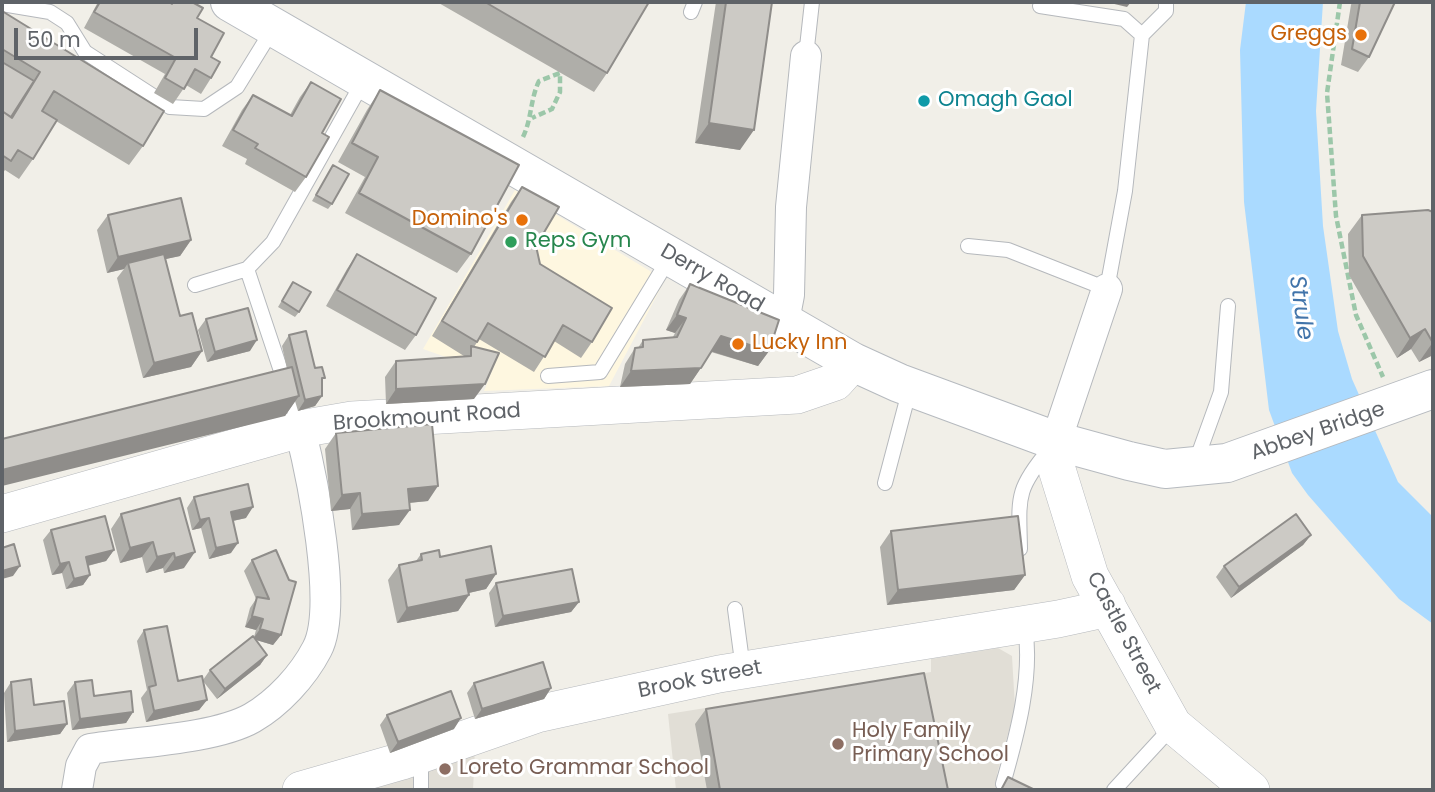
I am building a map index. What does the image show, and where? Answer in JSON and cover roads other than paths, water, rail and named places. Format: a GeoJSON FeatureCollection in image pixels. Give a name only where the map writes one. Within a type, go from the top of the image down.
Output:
{"type":"FeatureCollection","features":[{"type":"Feature","properties":{"kind":"main road","name":"Derry Road"},"geometry":{"type":"LineString","coordinates":[[230,2],[853,362],[911,387],[1056,441],[1165,469],[1210,466]]}},
{"type":"Feature","properties":{"kind":"main road","name":"Abbey Bridge"},"geometry":{"type":"LineString","coordinates":[[1210,466],[1413,387]]}},
{"type":"Feature","properties":{"kind":"street"},"geometry":{"type":"LineString","coordinates":[[784,321],[789,295],[791,207],[806,56]]}},
{"type":"Feature","properties":{"kind":"street"},"geometry":{"type":"LineString","coordinates":[[1056,441],[1107,289]]}},
{"type":"Feature","properties":{"kind":"street","name":"Brookmount Road"},"geometry":{"type":"LineString","coordinates":[[2,514],[300,429],[352,420],[797,395],[835,382],[853,362]]}},
{"type":"Feature","properties":{"kind":"street"},"geometry":{"type":"LineString","coordinates":[[78,790],[81,766],[90,749],[197,735],[251,719],[288,690],[318,648],[327,588],[300,429]]}},
{"type":"Feature","properties":{"kind":"street","name":"Castle Street"},"geometry":{"type":"LineString","coordinates":[[1056,441],[1055,463],[1061,488],[1090,576],[1173,725],[1251,790]]}},
{"type":"Feature","properties":{"kind":"street","name":"Brook Street"},"geometry":{"type":"LineString","coordinates":[[301,790],[421,754],[537,714],[743,671],[1025,625],[1095,611],[1107,605]]}},
{"type":"Feature","properties":{"kind":"lane"},"geometry":{"type":"LineString","coordinates":[[806,56],[813,2]]}},
{"type":"Feature","properties":{"kind":"lane"},"geometry":{"type":"LineString","coordinates":[[968,246],[1008,250],[1107,289],[1125,191],[1142,35],[1166,11],[1166,2]]}},
{"type":"Feature","properties":{"kind":"lane"},"geometry":{"type":"LineString","coordinates":[[2,4],[50,12],[67,23],[85,52],[170,107],[204,109],[237,87],[274,27]]}},
{"type":"Feature","properties":{"kind":"lane"},"geometry":{"type":"LineString","coordinates":[[1040,6],[1124,19],[1142,35]]}},
{"type":"Feature","properties":{"kind":"lane"},"geometry":{"type":"LineString","coordinates":[[195,285],[247,269],[273,242],[364,79]]}},
{"type":"Feature","properties":{"kind":"lane"},"geometry":{"type":"LineString","coordinates":[[548,376],[600,372],[671,256]]}},
{"type":"Feature","properties":{"kind":"lane"},"geometry":{"type":"LineString","coordinates":[[247,269],[300,429]]}},
{"type":"Feature","properties":{"kind":"lane"},"geometry":{"type":"LineString","coordinates":[[1210,466],[1221,392],[1227,306]]}},
{"type":"Feature","properties":{"kind":"lane"},"geometry":{"type":"LineString","coordinates":[[885,483],[911,387]]}},
{"type":"Feature","properties":{"kind":"lane"},"geometry":{"type":"LineString","coordinates":[[1020,554],[1019,495],[1027,476],[1056,441]]}},
{"type":"Feature","properties":{"kind":"lane"},"geometry":{"type":"LineString","coordinates":[[735,609],[743,671]]}},
{"type":"Feature","properties":{"kind":"lane"},"geometry":{"type":"LineString","coordinates":[[1016,790],[1003,784],[1016,740],[1028,647],[1025,625]]}},
{"type":"Feature","properties":{"kind":"lane"},"geometry":{"type":"LineString","coordinates":[[1114,790],[1173,725]]}},
{"type":"Feature","properties":{"kind":"lane"},"geometry":{"type":"LineString","coordinates":[[421,754],[421,790]]}},
{"type":"Feature","properties":{"kind":"water","name":"Strule"},"geometry":{"type":"Polygon","coordinates":[[[1246,2],[1323,2],[1316,111],[1323,226],[1338,331],[1352,379],[1398,482],[1433,517],[1433,624],[1399,599],[1308,495],[1292,473],[1269,410],[1244,202],[1240,50],[1246,2]]]}},
{"type":"Feature","properties":{"kind":"place","name":"Greggs"},"geometry":{"type":"Point","coordinates":[1361,35]}},
{"type":"Feature","properties":{"kind":"place","name":"Omagh Gaol"},"geometry":{"type":"Point","coordinates":[924,101]}},
{"type":"Feature","properties":{"kind":"place","name":"Domino's"},"geometry":{"type":"Point","coordinates":[522,220]}},
{"type":"Feature","properties":{"kind":"place","name":"Reps Gym"},"geometry":{"type":"Point","coordinates":[511,242]}},
{"type":"Feature","properties":{"kind":"place","name":"Lucky Inn"},"geometry":{"type":"Point","coordinates":[738,344]}},
{"type":"Feature","properties":{"kind":"place","name":"Holy Family Primary School"},"geometry":{"type":"Point","coordinates":[838,744]}},
{"type":"Feature","properties":{"kind":"place","name":"Loreto Grammar School"},"geometry":{"type":"Point","coordinates":[445,769]}}]}
